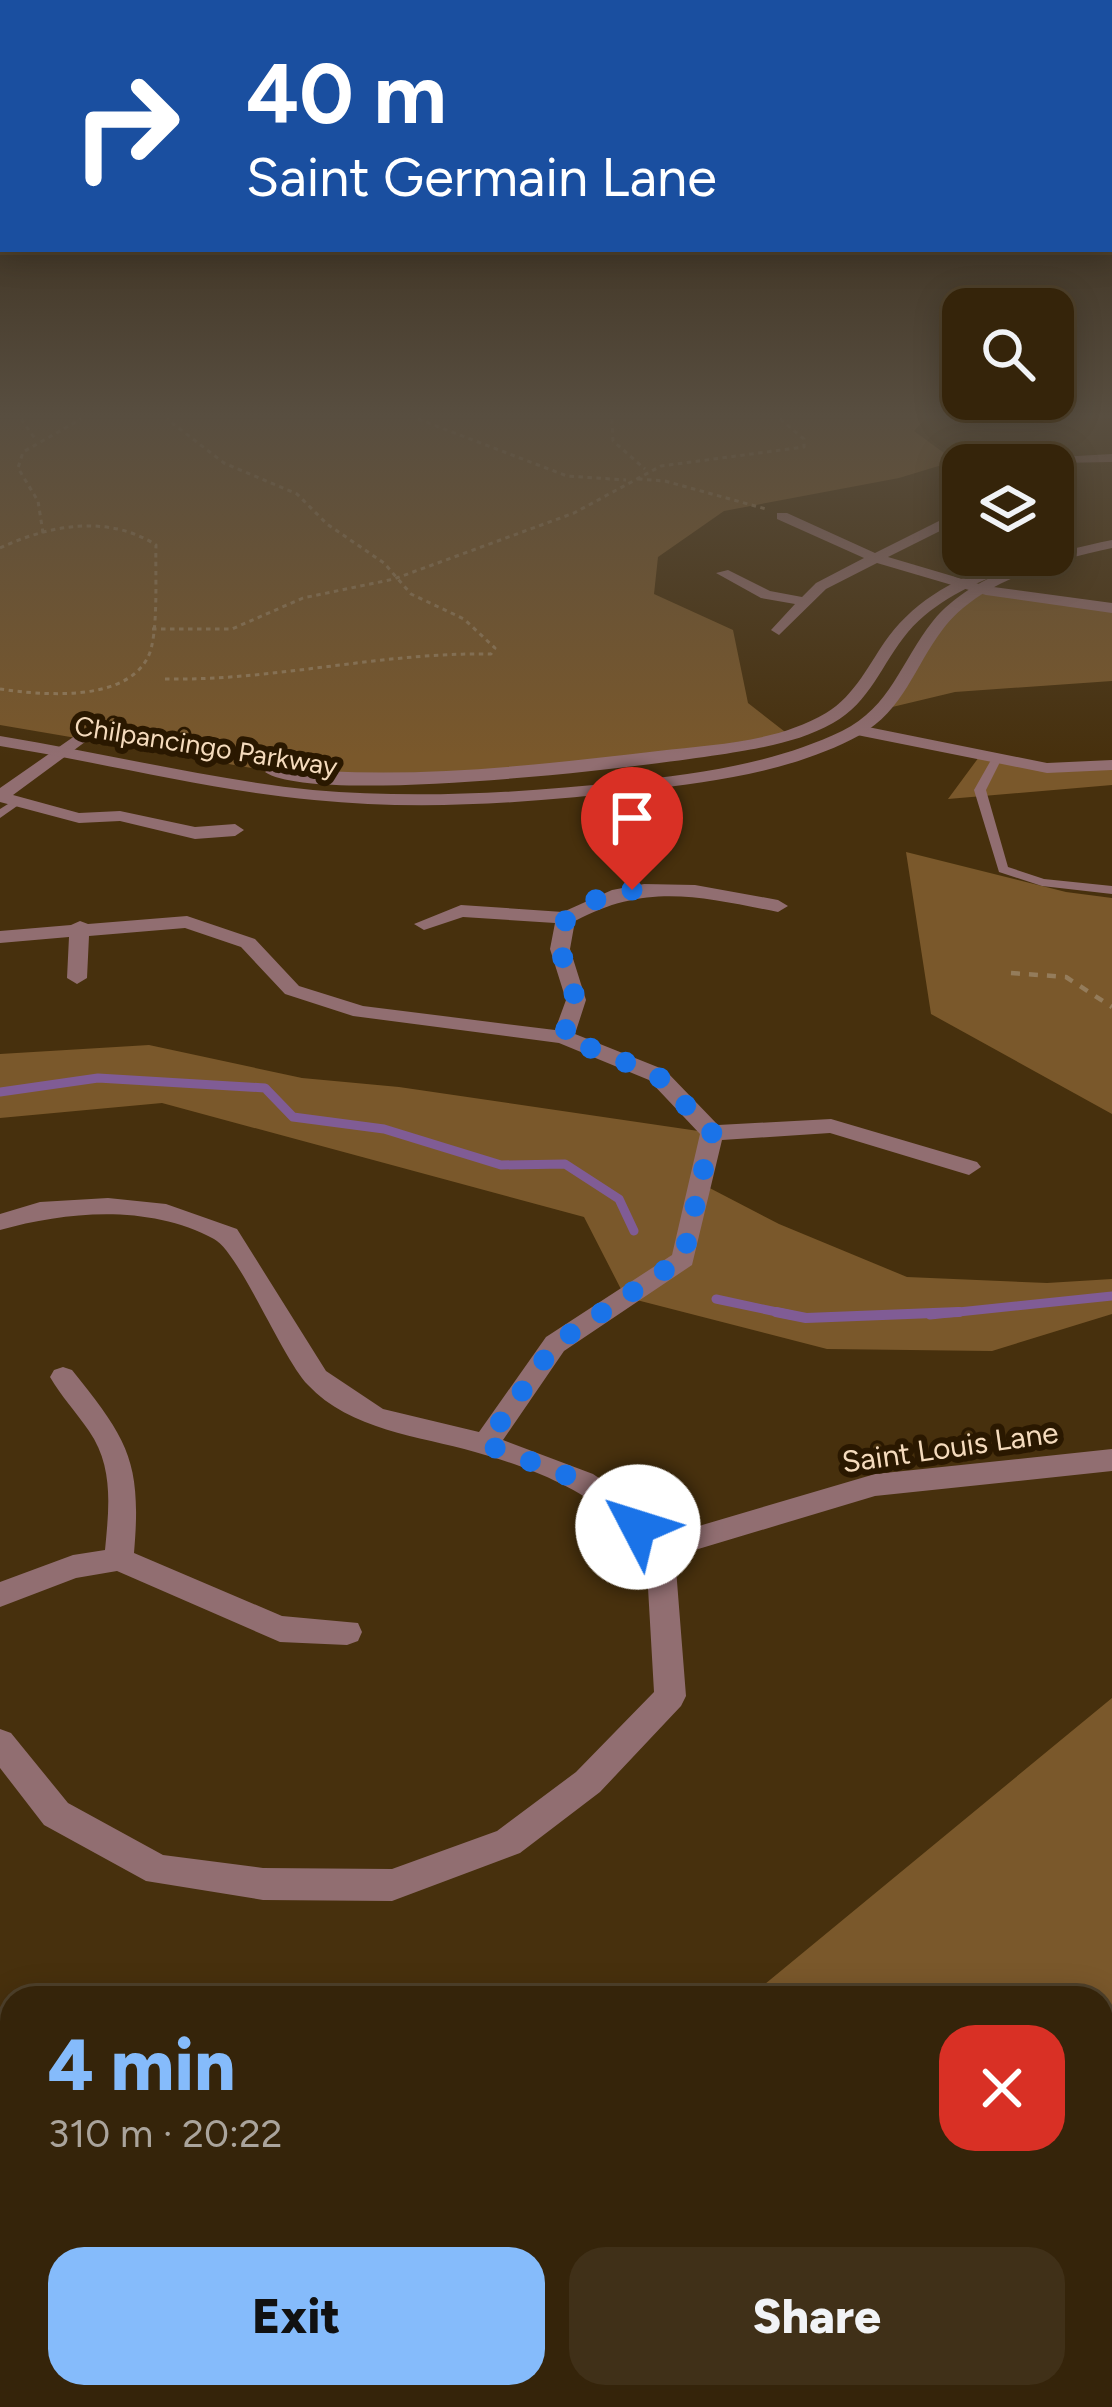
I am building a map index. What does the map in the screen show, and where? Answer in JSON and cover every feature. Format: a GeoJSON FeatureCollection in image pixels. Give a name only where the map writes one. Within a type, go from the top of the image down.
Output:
{"type":"FeatureCollection","features":[{"type":"Feature","properties":{"kind":"street"},"geometry":{"type":"LineString","coordinates":[[810,531],[829,542],[964,582],[1068,607],[1112,608]]}},
{"type":"Feature","properties":{"kind":"street"},"geometry":{"type":"LineString","coordinates":[[779,630],[820,586],[928,531]]}},
{"type":"Feature","properties":{"kind":"street"},"geometry":{"type":"LineString","coordinates":[[1074,543],[1112,533]]}},
{"type":"Feature","properties":{"kind":"street","name":"Chilpancingo Parkway"},"geometry":{"type":"LineString","coordinates":[[0,741],[314,795],[496,799],[702,778],[757,766],[858,730],[888,708],[941,622],[989,588],[1054,559],[1112,544]]}},
{"type":"Feature","properties":{"kind":"street"},"geometry":{"type":"LineString","coordinates":[[723,572],[766,595],[807,602]]}},
{"type":"Feature","properties":{"kind":"street","name":"Chilpancingo Parkway"},"geometry":{"type":"LineString","coordinates":[[0,725],[305,777],[406,780],[489,776],[742,746],[789,735],[853,703],[900,632],[964,582],[979,576]]}},
{"type":"Feature","properties":{"kind":"street"},"geometry":{"type":"LineString","coordinates":[[858,730],[1059,769],[1112,765]]}},
{"type":"Feature","properties":{"kind":"street"},"geometry":{"type":"LineString","coordinates":[[4,802],[79,738]]}},
{"type":"Feature","properties":{"kind":"street"},"geometry":{"type":"LineString","coordinates":[[4,802],[79,818],[120,816],[195,833],[236,830]]}},
{"type":"Feature","properties":{"kind":"street"},"geometry":{"type":"LineString","coordinates":[[424,924],[461,911],[566,918],[602,896],[662,885],[778,906]]}},
{"type":"Feature","properties":{"kind":"street"},"geometry":{"type":"LineString","coordinates":[[563,1037],[576,1000],[560,949],[566,918]]}},
{"type":"Feature","properties":{"kind":"street"},"geometry":{"type":"LineString","coordinates":[[0,937],[187,922],[248,943],[292,990],[360,1012],[563,1037],[657,1075],[712,1133],[831,1126],[969,1167]]}},
{"type":"Feature","properties":{"kind":"street"},"geometry":{"type":"LineString","coordinates":[[77,978],[80,927]]}},
{"type":"Feature","properties":{"kind":"street"},"geometry":{"type":"LineString","coordinates":[[485,1444],[555,1344],[683,1258],[712,1133]]}},
{"type":"Feature","properties":{"kind":"street"},"geometry":{"type":"LineString","coordinates":[[0,1222],[40,1210],[108,1206],[166,1212],[228,1235],[317,1378],[375,1417],[485,1444],[584,1482],[617,1505],[660,1549],[670,1696],[588,1783],[508,1842],[392,1885],[263,1884],[158,1870],[56,1814],[0,1743]]}},
{"type":"Feature","properties":{"kind":"street"},"geometry":{"type":"LineString","coordinates":[[63,1377],[119,1449],[125,1500],[119,1559]]}},
{"type":"Feature","properties":{"kind":"street","name":"Saint Louis Lane"},"geometry":{"type":"LineString","coordinates":[[660,1549],[875,1485],[1112,1460]]}},
{"type":"Feature","properties":{"kind":"street"},"geometry":{"type":"LineString","coordinates":[[0,1595],[73,1567],[119,1559],[280,1630],[347,1631]]}},
{"type":"Feature","properties":{"kind":"lane"},"geometry":{"type":"LineString","coordinates":[[996,760],[980,790],[1004,869],[1042,882],[1112,890]]}},
{"type":"Feature","properties":{"kind":"path"},"geometry":{"type":"LineString","coordinates":[[0,548],[60,531]]}},
{"type":"Feature","properties":{"kind":"path"},"geometry":{"type":"LineString","coordinates":[[0,689],[58,693],[100,686],[144,664],[152,629],[156,545],[119,531]]}},
{"type":"Feature","properties":{"kind":"path"},"geometry":{"type":"LineString","coordinates":[[165,679],[218,680],[441,653],[490,654],[495,648],[464,619],[411,594],[383,563],[338,531]]}},
{"type":"Feature","properties":{"kind":"path"},"geometry":{"type":"LineString","coordinates":[[152,629],[220,632],[303,598],[394,579],[524,531]]}},
{"type":"Feature","properties":{"kind":"path"},"geometry":{"type":"LineString","coordinates":[[1010,973],[1064,974],[1082,981],[1112,1007]]}},
{"type":"Feature","properties":{"kind":"shaded area"},"geometry":{"type":"Polygon","coordinates":[[[0,531],[695,531],[658,557],[654,594],[733,630],[748,703],[789,735],[575,767],[305,777],[0,725],[0,531]]]}},
{"type":"Feature","properties":{"kind":"shaded area"},"geometry":{"type":"Polygon","coordinates":[[[989,588],[1112,608],[1112,681],[955,692],[888,708],[941,622],[989,588]]]}},
{"type":"Feature","properties":{"kind":"shaded area"},"geometry":{"type":"Polygon","coordinates":[[[979,757],[1047,768],[1112,765],[1112,785],[948,799],[979,757]]]}},
{"type":"Feature","properties":{"kind":"shaded area"},"geometry":{"type":"Polygon","coordinates":[[[906,852],[1066,892],[1112,898],[1112,1114],[931,1014],[906,852]]]}},
{"type":"Feature","properties":{"kind":"shaded area"},"geometry":{"type":"Polygon","coordinates":[[[149,1045],[302,1078],[399,1087],[712,1133],[700,1183],[779,1224],[907,1277],[1047,1283],[1112,1279],[1112,1314],[992,1351],[827,1349],[625,1297],[584,1217],[162,1103],[0,1118],[0,1054],[149,1045]]]}},
{"type":"Feature","properties":{"kind":"shaded area"},"geometry":{"type":"Polygon","coordinates":[[[1112,1698],[1112,1986],[763,1986],[1112,1698]]]}},
{"type":"Feature","properties":{"kind":"waterway"},"geometry":{"type":"LineString","coordinates":[[0,1092],[98,1078],[265,1088],[293,1117],[384,1129],[501,1165],[565,1164],[619,1199],[634,1231]]}},
{"type":"Feature","properties":{"kind":"waterway"},"geometry":{"type":"LineString","coordinates":[[959,1312],[1112,1296]]}},
{"type":"Feature","properties":{"kind":"waterway"},"geometry":{"type":"LineString","coordinates":[[716,1299],[791,1315]]}},
{"type":"Feature","properties":{"kind":"waterway"},"geometry":{"type":"LineString","coordinates":[[776,1312],[791,1315]]}},
{"type":"Feature","properties":{"kind":"waterway"},"geometry":{"type":"LineString","coordinates":[[791,1315],[959,1312]]}},
{"type":"Feature","properties":{"kind":"waterway"},"geometry":{"type":"LineString","coordinates":[[930,1315],[959,1312]]}},
{"type":"Feature","properties":{"kind":"route"},"geometry":{"type":"LineString","coordinates":[[632,890],[602,896],[566,918],[560,949],[576,1000],[563,1037],[657,1075],[712,1133],[683,1258],[555,1344],[485,1444],[584,1482],[638,1527]]}}]}
